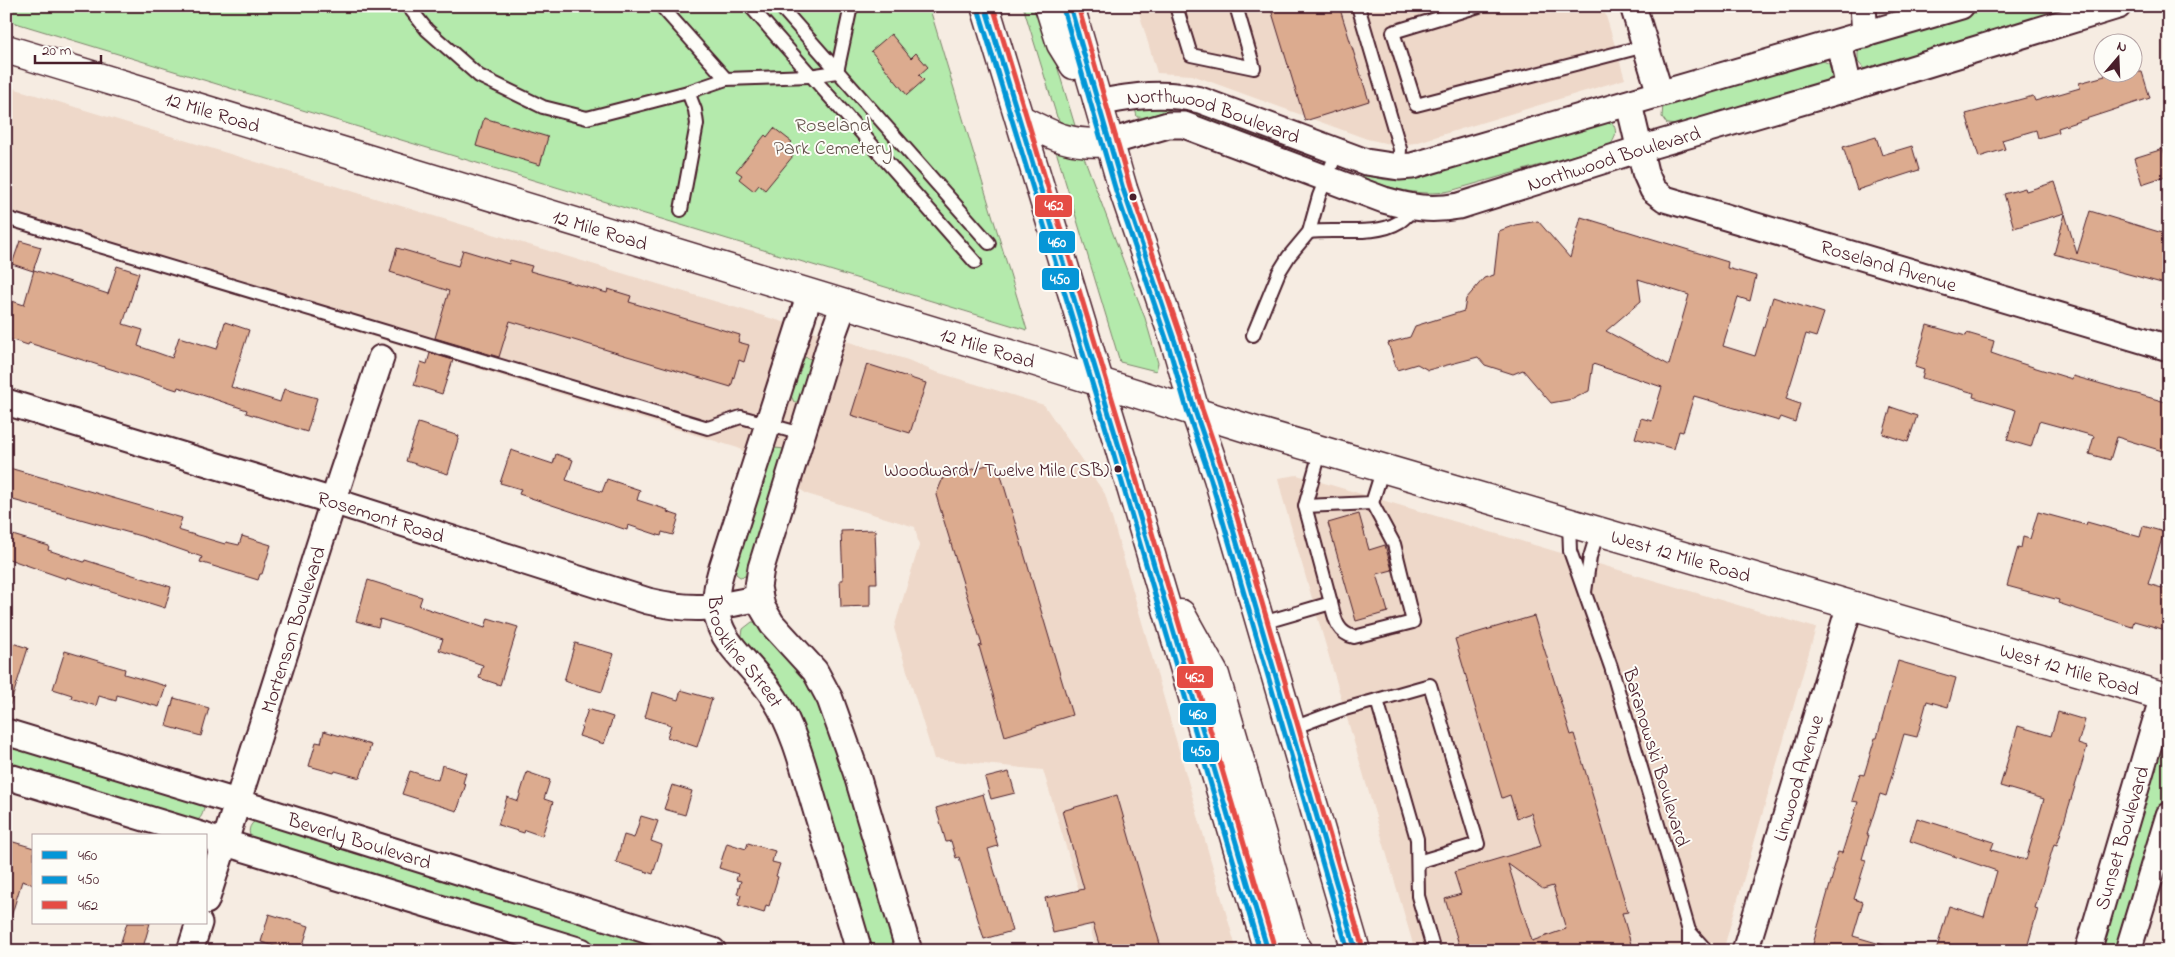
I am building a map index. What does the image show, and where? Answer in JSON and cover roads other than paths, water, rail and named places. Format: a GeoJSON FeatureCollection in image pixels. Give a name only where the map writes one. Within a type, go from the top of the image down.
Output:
{"type":"FeatureCollection","features":[{"type":"Feature","properties":{"kind":"main road"},"geometry":{"type":"LineString","coordinates":[[985,6],[1268,951]]}},
{"type":"Feature","properties":{"kind":"main road"},"geometry":{"type":"LineString","coordinates":[[1067,7],[1061,44],[1097,103],[1123,189],[1175,342],[1218,478],[1351,948]]}},
{"type":"Feature","properties":{"kind":"main road","name":"12 Mile Road"},"geometry":{"type":"LineString","coordinates":[[6,49],[1195,410]]}},
{"type":"Feature","properties":{"kind":"main road"},"geometry":{"type":"LineString","coordinates":[[1020,119],[1068,140],[1088,144],[1110,142]]}},
{"type":"Feature","properties":{"kind":"main road","name":"West 12 Mile Road"},"geometry":{"type":"LineString","coordinates":[[1195,410],[1259,432],[2166,697]]}},
{"type":"Feature","properties":{"kind":"main road"},"geometry":{"type":"LineString","coordinates":[[1153,564],[1215,675],[1293,942],[1299,951]]}},
{"type":"Feature","properties":{"kind":"street"},"geometry":{"type":"LineString","coordinates":[[1633,6],[1660,93]]}},
{"type":"Feature","properties":{"kind":"street"},"geometry":{"type":"LineString","coordinates":[[1863,6],[1865,35]]}},
{"type":"Feature","properties":{"kind":"street","name":"Northwood Boulevard"},"geometry":{"type":"LineString","coordinates":[[1097,103],[1141,94],[1181,95],[1200,100],[1366,162],[1399,167],[1420,164],[1551,124],[1629,104],[1660,93],[1839,43],[1961,6]]}},
{"type":"Feature","properties":{"kind":"street","name":"Northwood Boulevard"},"geometry":{"type":"LineString","coordinates":[[1110,142],[1168,125],[1184,125],[1325,178],[1414,208],[1441,209],[1459,206],[1640,149],[2118,6]]}},
{"type":"Feature","properties":{"kind":"street"},"geometry":{"type":"LineString","coordinates":[[1839,43],[1849,88]]}},
{"type":"Feature","properties":{"kind":"street","name":"Roseland Avenue"},"geometry":{"type":"LineString","coordinates":[[1629,104],[1645,172],[1653,190],[1665,199],[2169,348]]}},
{"type":"Feature","properties":{"kind":"street","name":"Brookline Street"},"geometry":{"type":"LineString","coordinates":[[810,293],[717,584],[714,608],[719,628],[738,655],[774,699],[796,742],[859,951]]}},
{"type":"Feature","properties":{"kind":"street","name":"Brookline Street"},"geometry":{"type":"LineString","coordinates":[[844,304],[761,568],[758,587],[759,598],[772,624],[815,672],[830,699],[856,772],[909,951]]}},
{"type":"Feature","properties":{"kind":"street","name":"Mortenson Boulevard"},"geometry":{"type":"LineString","coordinates":[[208,880],[212,838],[238,803],[333,501],[381,358]]}},
{"type":"Feature","properties":{"kind":"street","name":"Rosemont Road"},"geometry":{"type":"LineString","coordinates":[[6,402],[333,501],[648,601],[671,606],[714,608],[759,598]]}},
{"type":"Feature","properties":{"kind":"street","name":"Linwood Avenue"},"geometry":{"type":"LineString","coordinates":[[1745,951],[1850,605]]}},
{"type":"Feature","properties":{"kind":"street","name":"Sunset Boulevard"},"geometry":{"type":"LineString","coordinates":[[2088,951],[2166,697]]}},
{"type":"Feature","properties":{"kind":"street","name":"Beverly Boulevard"},"geometry":{"type":"LineString","coordinates":[[6,732],[713,951]]}},
{"type":"Feature","properties":{"kind":"street","name":"Beverly Boulevard"},"geometry":{"type":"LineString","coordinates":[[6,776],[199,834]]}},
{"type":"Feature","properties":{"kind":"street","name":"Sunset Boulevard"},"geometry":{"type":"LineString","coordinates":[[2128,951],[2169,816]]}},
{"type":"Feature","properties":{"kind":"street","name":"Beverly Boulevard"},"geometry":{"type":"LineString","coordinates":[[212,838],[581,951]]}},
{"type":"Feature","properties":{"kind":"street"},"geometry":{"type":"LineString","coordinates":[[190,951],[199,924]]}},
{"type":"Feature","properties":{"kind":"lane"},"geometry":{"type":"LineString","coordinates":[[408,6],[427,30],[479,76],[543,107],[587,118],[688,92],[726,79],[809,76],[837,72]]}},
{"type":"Feature","properties":{"kind":"lane"},"geometry":{"type":"LineString","coordinates":[[661,6],[726,79]]}},
{"type":"Feature","properties":{"kind":"lane"},"geometry":{"type":"LineString","coordinates":[[750,6],[809,76],[975,262]]}},
{"type":"Feature","properties":{"kind":"lane"},"geometry":{"type":"LineString","coordinates":[[780,6],[990,243]]}},
{"type":"Feature","properties":{"kind":"lane"},"geometry":{"type":"LineString","coordinates":[[837,72],[851,6]]}},
{"type":"Feature","properties":{"kind":"lane"},"geometry":{"type":"LineString","coordinates":[[1176,6],[1191,55],[1254,68],[1236,6]]}},
{"type":"Feature","properties":{"kind":"lane"},"geometry":{"type":"LineString","coordinates":[[1358,6],[1400,149],[1399,167]]}},
{"type":"Feature","properties":{"kind":"lane"},"geometry":{"type":"LineString","coordinates":[[1479,6],[1393,32],[1416,105],[1645,46]]}},
{"type":"Feature","properties":{"kind":"lane"},"geometry":{"type":"LineString","coordinates":[[681,210],[697,124],[695,110],[688,92]]}},
{"type":"Feature","properties":{"kind":"lane"},"geometry":{"type":"LineString","coordinates":[[1253,335],[1279,272],[1289,256],[1309,232],[1325,178],[1337,152]]}},
{"type":"Feature","properties":{"kind":"lane"},"geometry":{"type":"LineString","coordinates":[[1309,232],[1328,229],[1382,229],[1400,222],[1414,208]]}},
{"type":"Feature","properties":{"kind":"lane"},"geometry":{"type":"LineString","coordinates":[[6,218],[708,428],[741,417],[802,434]]}},
{"type":"Feature","properties":{"kind":"lane"},"geometry":{"type":"LineString","coordinates":[[1322,449],[1305,506],[1336,625],[1347,635],[1354,637],[1413,622],[1394,544],[1372,504],[1383,468]]}},
{"type":"Feature","properties":{"kind":"lane"},"geometry":{"type":"LineString","coordinates":[[1305,506],[1372,504]]}},
{"type":"Feature","properties":{"kind":"lane","name":"Baranowski Boulevard"},"geometry":{"type":"LineString","coordinates":[[1569,523],[1570,551],[1611,667],[1689,931],[1689,951]]}},
{"type":"Feature","properties":{"kind":"lane","name":"Baranowski Boulevard"},"geometry":{"type":"LineString","coordinates":[[1585,594],[1590,557],[1598,531]]}},
{"type":"Feature","properties":{"kind":"lane"},"geometry":{"type":"LineString","coordinates":[[1259,624],[1331,603]]}},
{"type":"Feature","properties":{"kind":"lane"},"geometry":{"type":"LineString","coordinates":[[1290,729],[1341,710],[1430,685],[1478,844],[1418,862]]}},
{"type":"Feature","properties":{"kind":"lane"},"geometry":{"type":"LineString","coordinates":[[1377,700],[1417,839],[1418,896],[1434,951]]}},
{"type":"Feature","properties":{"kind":"lane","name":"Baranowski Boulevard"},"geometry":{"type":"LineString","coordinates":[[1689,931],[1707,951]]}},
{"type":"Feature","properties":{"kind":"place","name":"Woodward / Twelve Mile (SB)"},"geometry":{"type":"Point","coordinates":[1118,469]}},
{"type":"Feature","properties":{"kind":"park label","name":"Roseland Park Cemetery"},"geometry":{"type":"Point","coordinates":[833,136]}}]}
